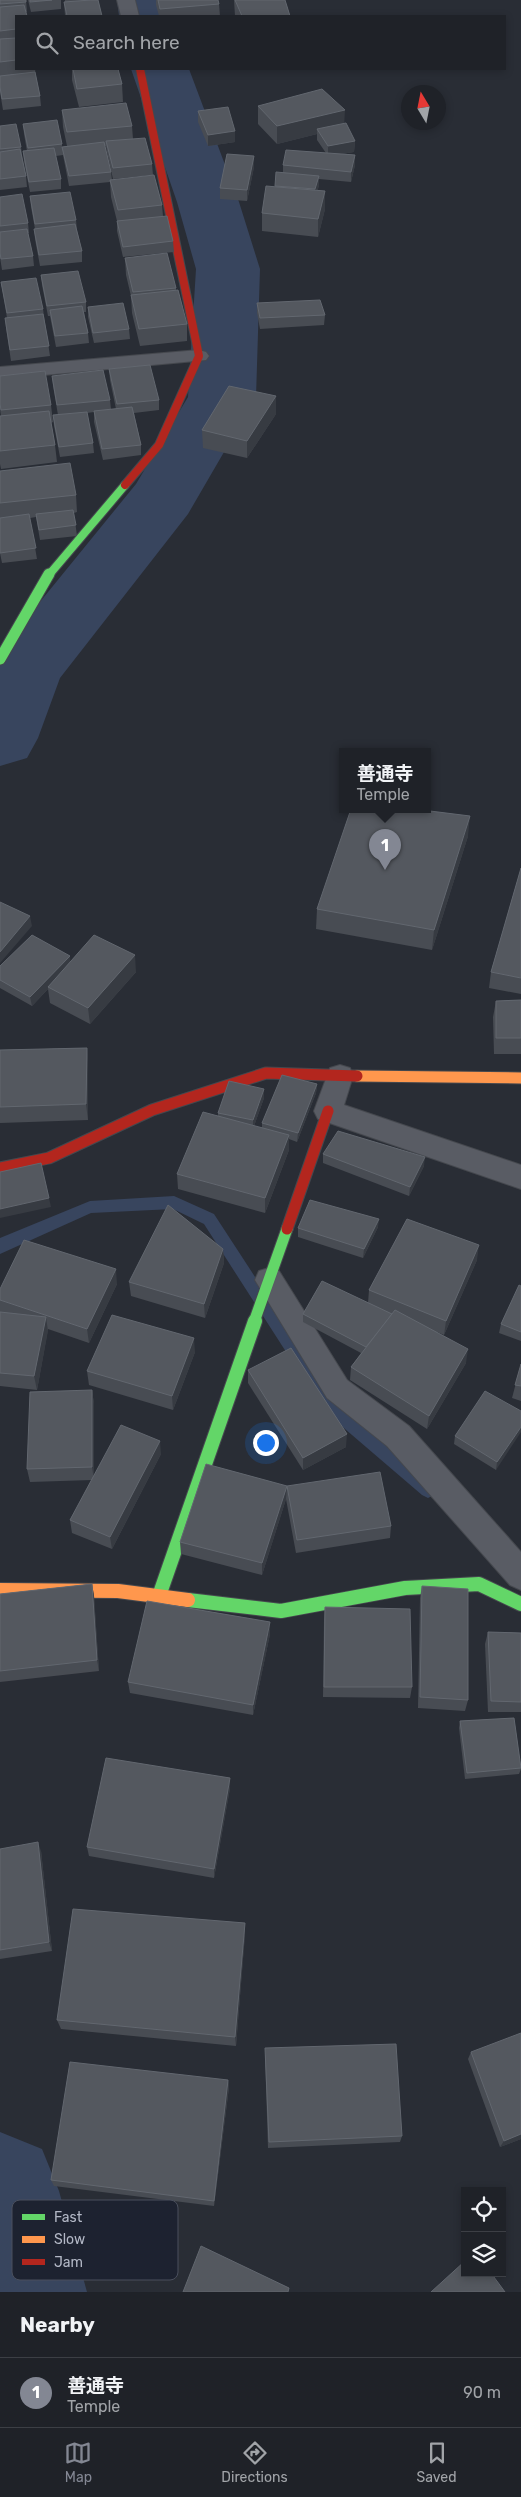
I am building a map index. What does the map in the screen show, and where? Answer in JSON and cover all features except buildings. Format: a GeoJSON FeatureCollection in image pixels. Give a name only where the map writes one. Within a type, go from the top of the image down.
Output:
{"type":"FeatureCollection","features":[{"type":"Feature","properties":{"kind":"street"},"geometry":{"type":"LineString","coordinates":[[126,0],[130,15]]}},
{"type":"Feature","properties":{"kind":"street"},"geometry":{"type":"LineString","coordinates":[[0,658],[47,577],[159,445],[199,356],[140,70]]}},
{"type":"Feature","properties":{"kind":"street"},"geometry":{"type":"LineString","coordinates":[[0,373],[199,356]]}},
{"type":"Feature","properties":{"kind":"street"},"geometry":{"type":"LineString","coordinates":[[0,1168],[48,1158],[152,1110],[266,1073],[340,1076],[521,1078]]}},
{"type":"Feature","properties":{"kind":"street"},"geometry":{"type":"LineString","coordinates":[[159,1596],[340,1076]]}},
{"type":"Feature","properties":{"kind":"street"},"geometry":{"type":"LineString","coordinates":[[328,1111],[521,1177]]}},
{"type":"Feature","properties":{"kind":"street"},"geometry":{"type":"LineString","coordinates":[[269,1280],[337,1390],[398,1436],[521,1575]]}},
{"type":"Feature","properties":{"kind":"street"},"geometry":{"type":"LineString","coordinates":[[0,1590],[118,1591],[281,1611],[405,1588],[479,1584],[521,1604]]}},
{"type":"Feature","properties":{"kind":"waterway"},"geometry":{"type":"LineString","coordinates":[[145,0],[147,15]]}},
{"type":"Feature","properties":{"kind":"waterway"},"geometry":{"type":"LineString","coordinates":[[0,738],[26,670],[163,498],[222,397],[228,269],[208,202],[160,70]]}},
{"type":"Feature","properties":{"kind":"waterway"},"geometry":{"type":"LineString","coordinates":[[0,1247],[3,1244],[90,1207],[174,1202],[209,1219],[330,1406],[428,1490]]}},
{"type":"Feature","properties":{"kind":"waterway"},"geometry":{"type":"LineString","coordinates":[[0,2191],[12,2238]]}},
{"type":"Feature","properties":{"kind":"waterway"},"geometry":{"type":"LineString","coordinates":[[23,2280],[26,2292]]}},
{"type":"Feature","properties":{"kind":"traffic: fast"},"geometry":{"type":"LineString","coordinates":[[0,659],[47,577],[125,485]]}},
{"type":"Feature","properties":{"kind":"traffic: fast"},"geometry":{"type":"LineString","coordinates":[[159,1596],[287,1229]]}},
{"type":"Feature","properties":{"kind":"traffic: fast"},"geometry":{"type":"LineString","coordinates":[[188,1600],[281,1611],[405,1588],[479,1584],[521,1604]]}},
{"type":"Feature","properties":{"kind":"traffic: slow"},"geometry":{"type":"LineString","coordinates":[[357,1076],[521,1078]]}},
{"type":"Feature","properties":{"kind":"traffic: slow"},"geometry":{"type":"LineString","coordinates":[[0,1590],[118,1591],[188,1600]]}},
{"type":"Feature","properties":{"kind":"traffic: jam"},"geometry":{"type":"LineString","coordinates":[[125,485],[159,445],[199,356],[140,70]]}},
{"type":"Feature","properties":{"kind":"traffic: jam"},"geometry":{"type":"LineString","coordinates":[[0,1168],[49,1158],[152,1110],[266,1073],[357,1076]]}},
{"type":"Feature","properties":{"kind":"traffic: jam"},"geometry":{"type":"LineString","coordinates":[[287,1229],[328,1111]]}},
{"type":"Feature","properties":{"kind":"place","name":"善通寺"},"geometry":{"type":"Point","coordinates":[385,870]}}]}
